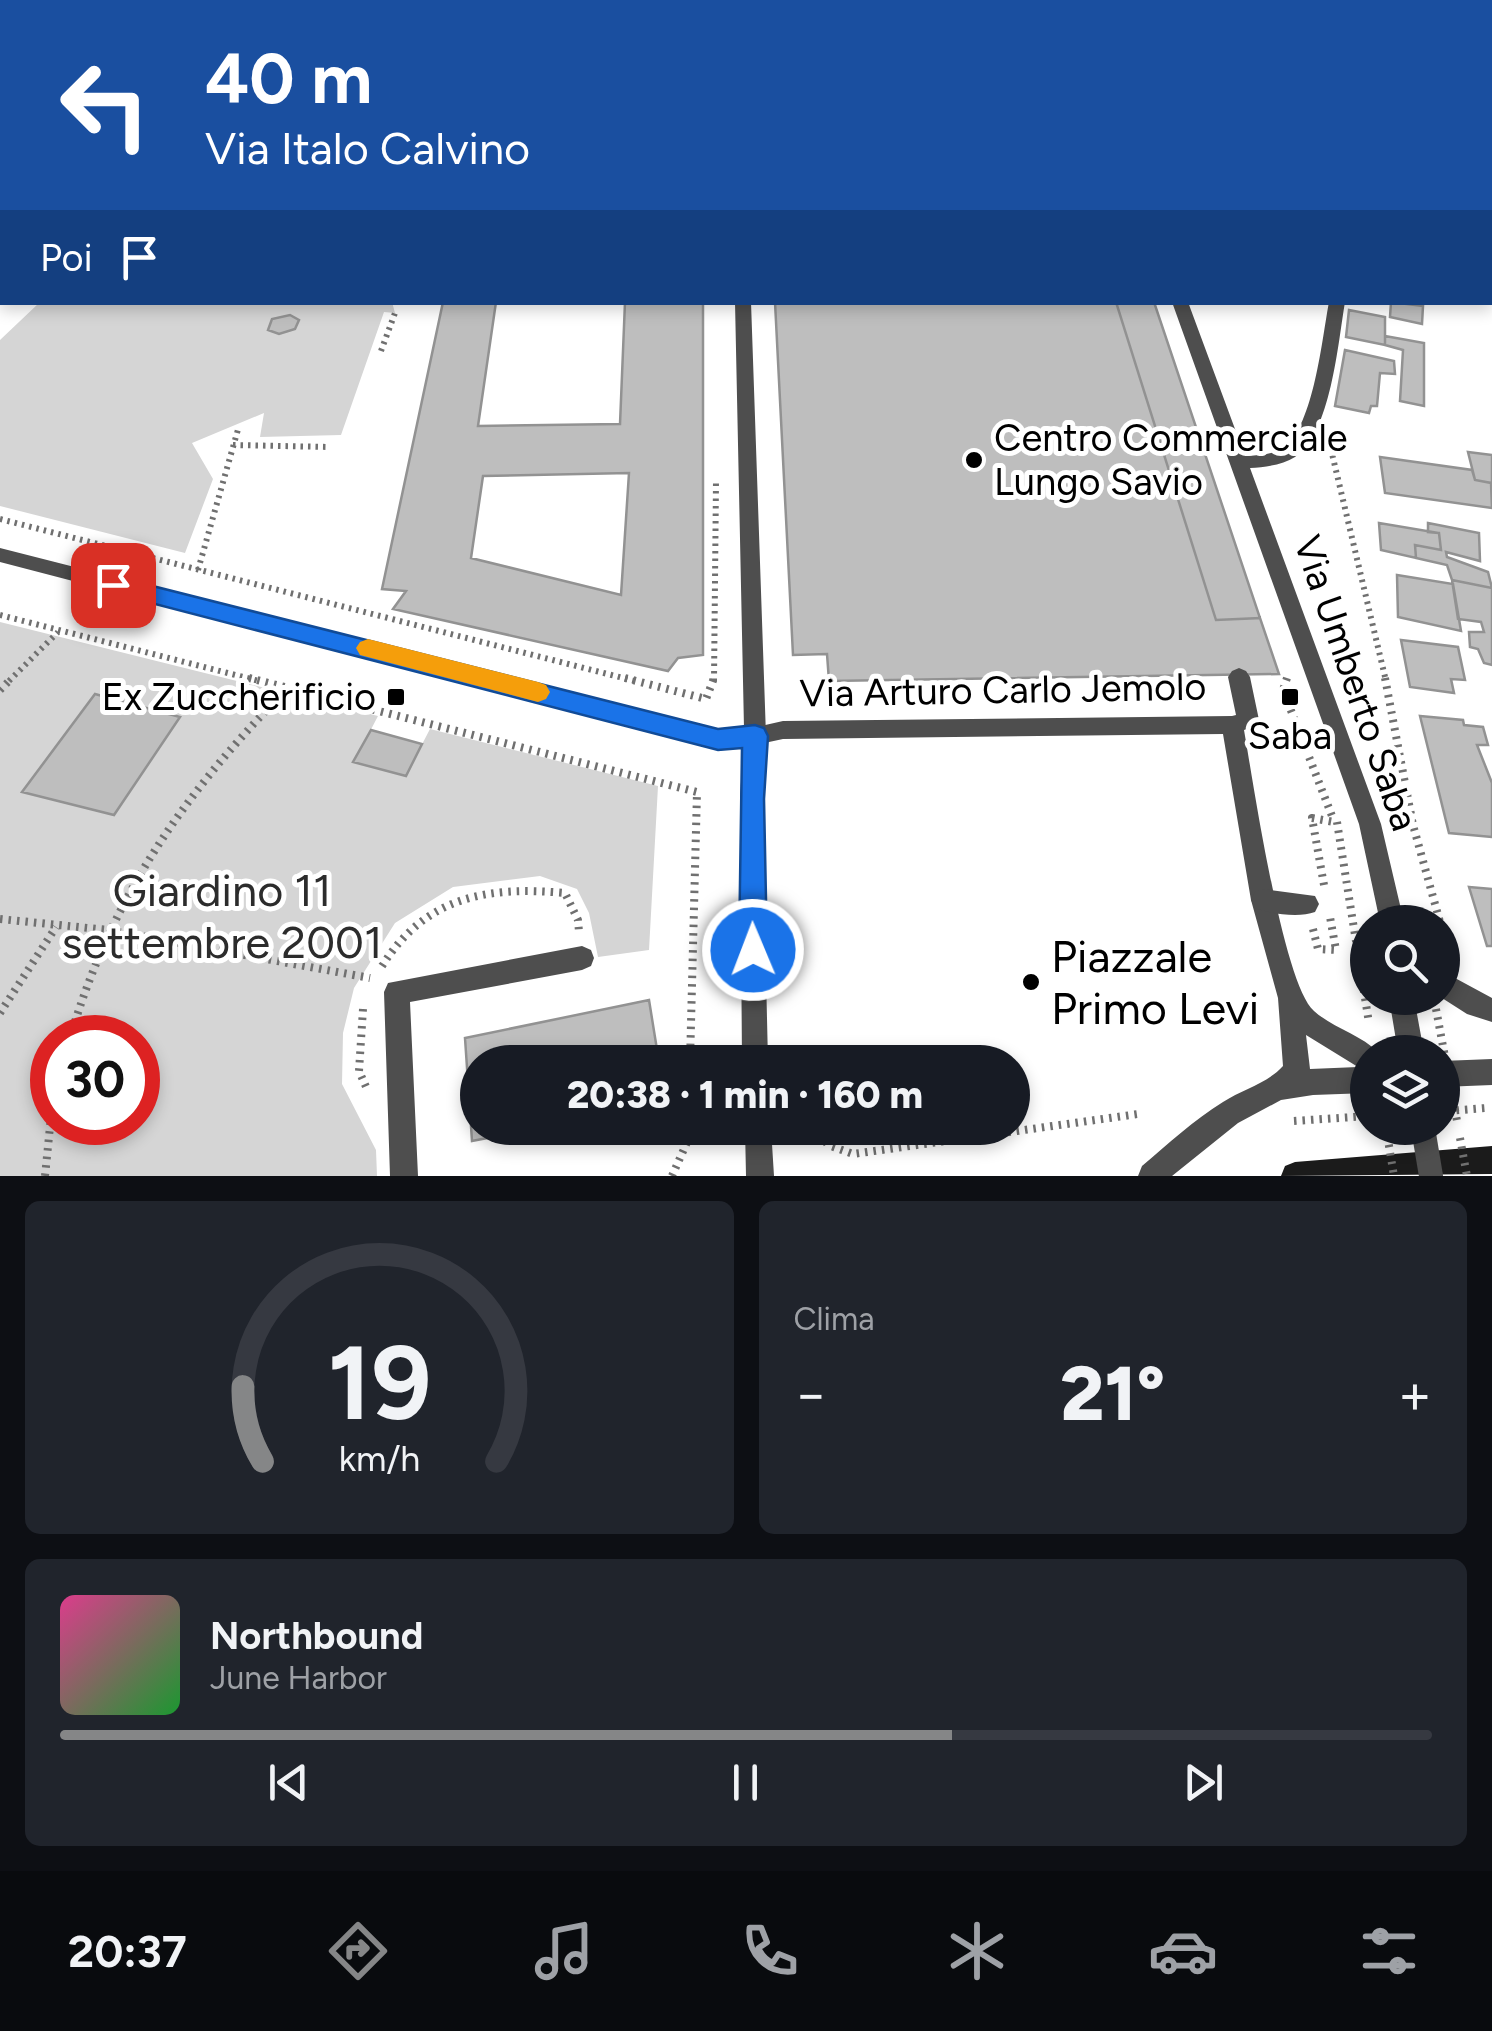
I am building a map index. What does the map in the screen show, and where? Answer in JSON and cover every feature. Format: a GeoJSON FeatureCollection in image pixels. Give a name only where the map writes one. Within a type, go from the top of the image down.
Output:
{"type":"FeatureCollection","features":[{"type":"Feature","properties":{"kind":"main road"},"geometry":{"type":"LineString","coordinates":[[1294,1176],[1492,1160]]}},
{"type":"Feature","properties":{"kind":"street"},"geometry":{"type":"LineString","coordinates":[[742,305],[755,736],[751,799],[755,1045]]}},
{"type":"Feature","properties":{"kind":"street","name":"Via Umberto Saba"},"geometry":{"type":"LineString","coordinates":[[1181,305],[1370,824],[1389,905]]}},
{"type":"Feature","properties":{"kind":"street"},"geometry":{"type":"LineString","coordinates":[[1238,463],[1266,460],[1288,453],[1299,444],[1315,404],[1335,305]]}},
{"type":"Feature","properties":{"kind":"street","name":"Via Arturo Carlo Jemolo"},"geometry":{"type":"LineString","coordinates":[[0,556],[718,740],[783,730],[1232,725],[1263,900],[1288,990],[1303,1019],[1350,1052]]}},
{"type":"Feature","properties":{"kind":"street"},"geometry":{"type":"LineString","coordinates":[[1232,725],[1248,720],[1239,677]]}},
{"type":"Feature","properties":{"kind":"street"},"geometry":{"type":"LineString","coordinates":[[1263,900],[1307,904]]}},
{"type":"Feature","properties":{"kind":"street"},"geometry":{"type":"LineString","coordinates":[[404,1176],[397,992],[582,958]]}},
{"type":"Feature","properties":{"kind":"street"},"geometry":{"type":"LineString","coordinates":[[1460,988],[1476,1005],[1492,1010]]}},
{"type":"Feature","properties":{"kind":"street"},"geometry":{"type":"LineString","coordinates":[[1284,1086],[1297,1070],[1288,990]]}},
{"type":"Feature","properties":{"kind":"street"},"geometry":{"type":"LineString","coordinates":[[1460,1073],[1492,1072]]}},
{"type":"Feature","properties":{"kind":"street"},"geometry":{"type":"LineString","coordinates":[[1152,1176],[1248,1102],[1284,1086],[1350,1081]]}},
{"type":"Feature","properties":{"kind":"street"},"geometry":{"type":"LineString","coordinates":[[759,1145],[760,1176]]}},
{"type":"Feature","properties":{"kind":"street"},"geometry":{"type":"LineString","coordinates":[[1425,1145],[1430,1176]]}},
{"type":"Feature","properties":{"kind":"path"},"geometry":{"type":"LineString","coordinates":[[381,352],[395,313]]}},
{"type":"Feature","properties":{"kind":"path"},"geometry":{"type":"LineString","coordinates":[[198,570],[238,426]]}},
{"type":"Feature","properties":{"kind":"path"},"geometry":{"type":"LineString","coordinates":[[1324,438],[1331,445],[1382,660],[1414,825],[1435,905]]}},
{"type":"Feature","properties":{"kind":"path"},"geometry":{"type":"LineString","coordinates":[[233,445],[330,447]]}},
{"type":"Feature","properties":{"kind":"path"},"geometry":{"type":"LineString","coordinates":[[0,519],[706,699],[714,683],[716,471]]}},
{"type":"Feature","properties":{"kind":"path"},"geometry":{"type":"LineString","coordinates":[[0,616],[697,792],[690,1045]]}},
{"type":"Feature","properties":{"kind":"path"},"geometry":{"type":"LineString","coordinates":[[0,690],[59,631]]}},
{"type":"Feature","properties":{"kind":"path"},"geometry":{"type":"LineString","coordinates":[[78,1015],[108,930],[145,859],[206,773],[288,688]]}},
{"type":"Feature","properties":{"kind":"path"},"geometry":{"type":"LineString","coordinates":[[1283,690],[1334,822],[1312,818]]}},
{"type":"Feature","properties":{"kind":"path"},"geometry":{"type":"LineString","coordinates":[[0,919],[108,930],[374,978],[397,992]]}},
{"type":"Feature","properties":{"kind":"path"},"geometry":{"type":"LineString","coordinates":[[0,1013],[56,927]]}},
{"type":"Feature","properties":{"kind":"path"},"geometry":{"type":"LineString","coordinates":[[1437,1015],[1467,1176]]}},
{"type":"Feature","properties":{"kind":"path"},"geometry":{"type":"LineString","coordinates":[[1460,1110],[1492,1108]]}},
{"type":"Feature","properties":{"kind":"path"},"geometry":{"type":"LineString","coordinates":[[1030,1129],[1138,1114]]}},
{"type":"Feature","properties":{"kind":"path"},"geometry":{"type":"LineString","coordinates":[[1274,1122],[1350,1117]]}},
{"type":"Feature","properties":{"kind":"path"},"geometry":{"type":"LineString","coordinates":[[45,1176],[48,1145]]}},
{"type":"Feature","properties":{"kind":"path"},"geometry":{"type":"LineString","coordinates":[[672,1176],[678,1170],[685,1145]]}},
{"type":"Feature","properties":{"kind":"path"},"geometry":{"type":"LineString","coordinates":[[828,1145],[853,1154],[917,1145]]}},
{"type":"Feature","properties":{"kind":"path"},"geometry":{"type":"LineString","coordinates":[[1389,1145],[1394,1176]]}},
{"type":"Feature","properties":{"kind":"green space"},"geometry":{"type":"Polygon","coordinates":[[[37,305],[393,305],[395,313],[384,312],[341,435],[260,437],[264,413],[192,443],[213,479],[185,553],[0,506],[0,340],[37,305]]]}},
{"type":"Feature","properties":{"kind":"green space","name":"Giardino 11 settembre 2001"},"geometry":{"type":"Polygon","coordinates":[[[0,622],[378,716],[354,762],[406,775],[430,729],[658,786],[649,950],[598,957],[589,913],[577,889],[540,876],[453,887],[395,923],[354,988],[343,1033],[342,1084],[376,1150],[377,1176],[0,1176],[0,622]],[[95,694],[23,791],[114,815],[179,717],[95,694]]]}},
{"type":"Feature","properties":{"kind":"building"},"geometry":{"type":"Polygon","coordinates":[[[442,305],[496,305],[478,426],[620,424],[625,305],[703,305],[703,655],[678,658],[668,671],[393,609],[406,591],[382,589],[442,305]],[[629,473],[483,476],[471,558],[621,595],[629,473]]]}},
{"type":"Feature","properties":{"kind":"building","name":"Centro Commerciale Lungo Savio"},"geometry":{"type":"Polygon","coordinates":[[[775,305],[1117,305],[1216,620],[1260,618],[1279,674],[829,681],[827,654],[793,655],[775,305]]]}},
{"type":"Feature","properties":{"kind":"building"},"geometry":{"type":"Polygon","coordinates":[[[1117,305],[1155,305],[1260,618],[1216,620],[1117,305]]]}},
{"type":"Feature","properties":{"kind":"building"},"geometry":{"type":"Polygon","coordinates":[[[1391,305],[1423,306],[1422,324],[1390,317],[1391,305]]]}},
{"type":"Feature","properties":{"kind":"building"},"geometry":{"type":"Polygon","coordinates":[[[1349,310],[1385,317],[1385,345],[1346,337],[1349,310]]]}},
{"type":"Feature","properties":{"kind":"building"},"geometry":{"type":"Polygon","coordinates":[[[290,315],[299,320],[295,329],[279,334],[268,330],[272,319],[290,315]]]}},
{"type":"Feature","properties":{"kind":"building"},"geometry":{"type":"Polygon","coordinates":[[[1385,336],[1424,343],[1424,406],[1400,401],[1403,350],[1385,345],[1385,336]]]}},
{"type":"Feature","properties":{"kind":"building"},"geometry":{"type":"Polygon","coordinates":[[[1345,350],[1394,361],[1395,374],[1380,373],[1377,406],[1371,406],[1369,413],[1335,406],[1345,350]]]}},
{"type":"Feature","properties":{"kind":"building"},"geometry":{"type":"Polygon","coordinates":[[[1468,452],[1492,455],[1492,483],[1475,480],[1468,452]]]}},
{"type":"Feature","properties":{"kind":"building"},"geometry":{"type":"Polygon","coordinates":[[[1380,457],[1472,470],[1475,480],[1491,483],[1492,508],[1385,493],[1380,457]]]}},
{"type":"Feature","properties":{"kind":"building"},"geometry":{"type":"Polygon","coordinates":[[[1379,523],[1439,533],[1441,550],[1415,545],[1416,558],[1381,550],[1379,523]]]}},
{"type":"Feature","properties":{"kind":"building"},"geometry":{"type":"Polygon","coordinates":[[[1428,523],[1479,533],[1480,561],[1446,552],[1447,557],[1488,572],[1492,588],[1452,580],[1447,565],[1416,558],[1415,545],[1441,550],[1439,533],[1428,532],[1428,523]]]}},
{"type":"Feature","properties":{"kind":"building"},"geometry":{"type":"Polygon","coordinates":[[[1397,575],[1453,584],[1461,631],[1398,617],[1397,575]]]}},
{"type":"Feature","properties":{"kind":"building"},"geometry":{"type":"Polygon","coordinates":[[[1452,580],[1492,588],[1492,665],[1484,663],[1478,649],[1470,647],[1469,632],[1484,632],[1481,622],[1458,619],[1452,580]]]}},
{"type":"Feature","properties":{"kind":"building"},"geometry":{"type":"Polygon","coordinates":[[[1401,640],[1458,647],[1465,680],[1451,679],[1454,693],[1410,687],[1401,640]]]}},
{"type":"Feature","properties":{"kind":"building"},"geometry":{"type":"Polygon","coordinates":[[[95,694],[180,717],[114,815],[22,792],[95,694]]]}},
{"type":"Feature","properties":{"kind":"building"},"geometry":{"type":"Polygon","coordinates":[[[1420,716],[1463,720],[1464,725],[1483,727],[1488,745],[1477,745],[1492,783],[1492,837],[1449,833],[1420,716]]]}},
{"type":"Feature","properties":{"kind":"building"},"geometry":{"type":"Polygon","coordinates":[[[371,730],[422,744],[406,776],[353,762],[371,730]]]}},
{"type":"Feature","properties":{"kind":"building"},"geometry":{"type":"Polygon","coordinates":[[[1469,887],[1492,889],[1492,946],[1487,946],[1469,887]]]}},
{"type":"Feature","properties":{"kind":"building"},"geometry":{"type":"Polygon","coordinates":[[[649,1000],[656,1045],[465,1045],[465,1038],[649,1000]]]}},
{"type":"Feature","properties":{"kind":"slow traffic"},"geometry":{"type":"LineString","coordinates":[[368,648],[538,692]]}},
{"type":"Feature","properties":{"kind":"place","name":"Centro Commerciale Lungo Savio"},"geometry":{"type":"Point","coordinates":[974,460]}},
{"type":"Feature","properties":{"kind":"place","name":"Ex Zuccherificio"},"geometry":{"type":"Point","coordinates":[396,697]}},
{"type":"Feature","properties":{"kind":"place","name":"Saba"},"geometry":{"type":"Point","coordinates":[1290,697]}},
{"type":"Feature","properties":{"kind":"place","name":"Piazzale Primo Levi"},"geometry":{"type":"Point","coordinates":[1031,982]}},
{"type":"Feature","properties":{"kind":"route"},"geometry":{"type":"LineString","coordinates":[[113,585],[718,740],[755,736],[751,799],[753,950]]}}]}
